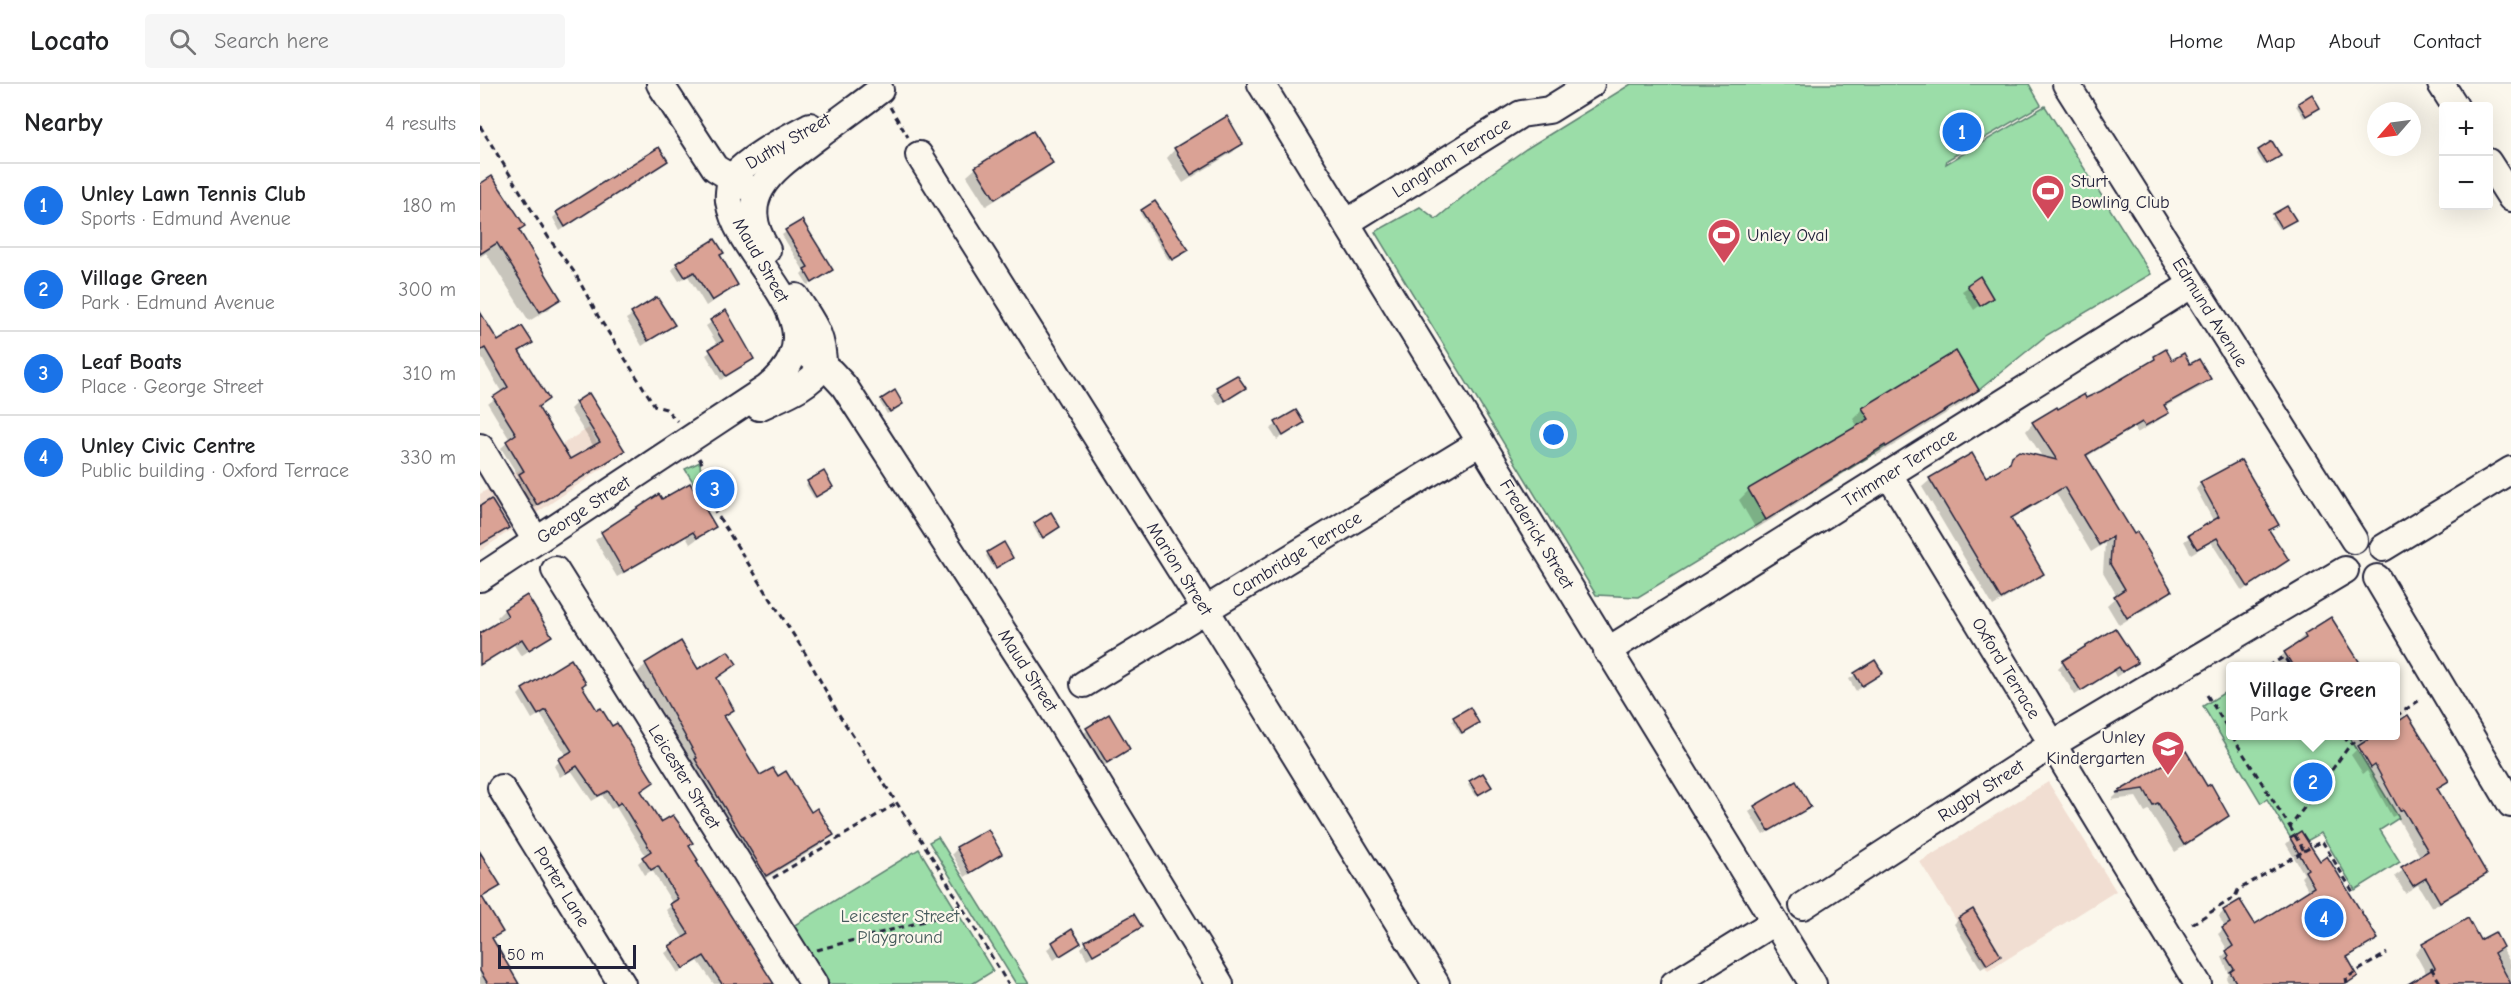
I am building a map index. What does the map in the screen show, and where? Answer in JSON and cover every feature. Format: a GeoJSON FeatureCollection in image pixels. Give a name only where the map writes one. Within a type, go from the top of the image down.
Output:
{"type":"FeatureCollection","features":[{"type":"Feature","properties":{"kind":"street","name":"Maud Street"},"geometry":{"type":"LineString","coordinates":[[660,84],[715,168],[758,194],[753,212],[757,233],[820,336],[823,346],[823,366]]}},
{"type":"Feature","properties":{"kind":"street","name":"Frederick Street"},"geometry":{"type":"LineString","coordinates":[[1261,84],[1812,984]]}},
{"type":"Feature","properties":{"kind":"street","name":"Langham Terrace"},"geometry":{"type":"LineString","coordinates":[[1346,223],[1521,114],[1549,110],[1591,84]]}},
{"type":"Feature","properties":{"kind":"street","name":"Edmund Avenue"},"geometry":{"type":"LineString","coordinates":[[2066,84],[2354,540]]}},
{"type":"Feature","properties":{"kind":"street"},"geometry":{"type":"LineString","coordinates":[[2441,84],[2452,102]]}},
{"type":"Feature","properties":{"kind":"street","name":"Duthy Street"},"geometry":{"type":"LineString","coordinates":[[731,178],[744,165],[775,145],[882,86]]}},
{"type":"Feature","properties":{"kind":"street","name":"Duthy Street"},"geometry":{"type":"LineString","coordinates":[[758,194],[773,170],[882,86]]}},
{"type":"Feature","properties":{"kind":"street","name":"Marion Street"},"geometry":{"type":"LineString","coordinates":[[919,155],[1205,610],[1436,984]]}},
{"type":"Feature","properties":{"kind":"street"},"geometry":{"type":"LineString","coordinates":[[2493,170],[2511,198]]}},
{"type":"Feature","properties":{"kind":"street","name":"Maud Street"},"geometry":{"type":"LineString","coordinates":[[731,178],[729,200],[736,223],[790,310],[795,327],[796,345],[844,386],[1011,645],[1220,984]]}},
{"type":"Feature","properties":{"kind":"street","name":"Trimmer Terrace"},"geometry":{"type":"LineString","coordinates":[[1607,651],[2191,285]]}},
{"type":"Feature","properties":{"kind":"street","name":"George Street"},"geometry":{"type":"LineString","coordinates":[[480,578],[535,539],[690,442],[779,379],[791,363],[796,345]]}},
{"type":"Feature","properties":{"kind":"street","name":"George Street"},"geometry":{"type":"LineString","coordinates":[[690,442],[802,386],[816,376],[823,366]]}},
{"type":"Feature","properties":{"kind":"street","name":"Cambridge Terrace"},"geometry":{"type":"LineString","coordinates":[[1084,684],[1479,443]]}},
{"type":"Feature","properties":{"kind":"street"},"geometry":{"type":"LineString","coordinates":[[480,447],[535,539]]}},
{"type":"Feature","properties":{"kind":"street"},"geometry":{"type":"LineString","coordinates":[[2383,548],[2511,470]]}},
{"type":"Feature","properties":{"kind":"street","name":"Oxford Terrace"},"geometry":{"type":"LineString","coordinates":[[1889,476],[2198,984]]}},
{"type":"Feature","properties":{"kind":"street"},"geometry":{"type":"LineString","coordinates":[[2371,539],[2383,548],[2387,560],[2386,567],[2378,578],[2365,582],[2357,581],[2344,570],[2343,554],[2354,540],[2371,539]]}},
{"type":"Feature","properties":{"kind":"street","name":"Leicester Street"},"geometry":{"type":"LineString","coordinates":[[555,570],[814,984]]}},
{"type":"Feature","properties":{"kind":"street","name":"Rugby Street"},"geometry":{"type":"LineString","coordinates":[[1803,906],[2053,744],[2344,570]]}},
{"type":"Feature","properties":{"kind":"street"},"geometry":{"type":"LineString","coordinates":[[2378,578],[2511,804]]}},
{"type":"Feature","properties":{"kind":"street","name":"Porter Lane"},"geometry":{"type":"LineString","coordinates":[[501,788],[622,984]]}},
{"type":"Feature","properties":{"kind":"street"},"geometry":{"type":"LineString","coordinates":[[1674,984],[1774,922]]}},
{"type":"Feature","properties":{"kind":"path"},"geometry":{"type":"LineString","coordinates":[[882,86],[919,155]]}},
{"type":"Feature","properties":{"kind":"path"},"geometry":{"type":"LineString","coordinates":[[480,126],[550,240],[574,273],[598,316],[655,406],[666,408],[690,442],[706,468],[708,494],[713,508],[805,653],[838,713],[897,803],[1008,984]]}},
{"type":"Feature","properties":{"kind":"path"},"geometry":{"type":"LineString","coordinates":[[2275,662],[2284,657],[2287,662]]}},
{"type":"Feature","properties":{"kind":"path"},"geometry":{"type":"LineString","coordinates":[[2207,695],[2226,726]]}},
{"type":"Feature","properties":{"kind":"path"},"geometry":{"type":"LineString","coordinates":[[2400,713],[2420,700]]}},
{"type":"Feature","properties":{"kind":"path"},"geometry":{"type":"LineString","coordinates":[[2235,740],[2304,851]]}},
{"type":"Feature","properties":{"kind":"path"},"geometry":{"type":"LineString","coordinates":[[2347,740],[2350,745]]}},
{"type":"Feature","properties":{"kind":"path"},"geometry":{"type":"LineString","coordinates":[[2290,827],[2350,745],[2358,740]]}},
{"type":"Feature","properties":{"kind":"path"},"geometry":{"type":"LineString","coordinates":[[755,889],[897,803]]}},
{"type":"Feature","properties":{"kind":"path"},"geometry":{"type":"LineString","coordinates":[[2192,924],[2235,897],[2238,890],[2322,841],[2353,892]]}},
{"type":"Feature","properties":{"kind":"path"},"geometry":{"type":"LineString","coordinates":[[798,959],[813,951],[939,917],[960,905]]}},
{"type":"Feature","properties":{"kind":"path"},"geometry":{"type":"LineString","coordinates":[[2347,984],[2346,978],[2387,953]]}},
{"type":"Feature","properties":{"kind":"path"},"geometry":{"type":"LineString","coordinates":[[2431,968],[2441,984]]}},
{"type":"Feature","properties":{"kind":"shaded area"},"geometry":{"type":"Polygon","coordinates":[[[589,428],[609,464],[480,551],[480,494],[589,428]]]}},
{"type":"Feature","properties":{"kind":"shaded area"},"geometry":{"type":"Polygon","coordinates":[[[2048,782],[2116,891],[1988,971],[1920,862],[2048,782]]]}},
{"type":"Feature","properties":{"kind":"green space"},"geometry":{"type":"Polygon","coordinates":[[[1631,84],[2029,84],[2041,105],[1947,160],[1946,164],[2045,106],[2151,274],[2047,335],[1979,390],[1638,597],[1596,595],[1375,232],[1420,207],[1436,219],[1489,175],[1526,149],[1631,84]]]}},
{"type":"Feature","properties":{"kind":"green space"},"geometry":{"type":"Polygon","coordinates":[[[700,462],[701,472],[707,504],[685,469],[700,462]]]}},
{"type":"Feature","properties":{"kind":"green space"},"geometry":{"type":"Polygon","coordinates":[[[2226,692],[2226,740],[2351,740],[2399,818],[2380,830],[2400,862],[2355,890],[2321,833],[2296,847],[2267,799],[2261,803],[2203,706],[2226,692]]]}},
{"type":"Feature","properties":{"kind":"green space"},"geometry":{"type":"Polygon","coordinates":[[[938,837],[1029,984],[1016,984],[929,842],[938,837]]]}},
{"type":"Feature","properties":{"kind":"green space","name":"Leicester Street Playground"},"geometry":{"type":"Polygon","coordinates":[[[919,849],[993,971],[972,984],[828,984],[793,926],[919,849]]]}},
{"type":"Feature","properties":{"kind":"building"},"geometry":{"type":"Polygon","coordinates":[[[2312,94],[2320,108],[2306,116],[2298,103],[2312,94]]]}},
{"type":"Feature","properties":{"kind":"building"},"geometry":{"type":"Polygon","coordinates":[[[1227,116],[1243,144],[1191,175],[1174,148],[1227,116]]]}},
{"type":"Feature","properties":{"kind":"building"},"geometry":{"type":"Polygon","coordinates":[[[1033,131],[1053,163],[995,199],[975,167],[1033,131]]]}},
{"type":"Feature","properties":{"kind":"building"},"geometry":{"type":"Polygon","coordinates":[[[2272,141],[2281,156],[2267,164],[2258,150],[2272,141]]]}},
{"type":"Feature","properties":{"kind":"building"},"geometry":{"type":"Polygon","coordinates":[[[659,147],[668,161],[565,227],[556,212],[659,147]]]}},
{"type":"Feature","properties":{"kind":"building"},"geometry":{"type":"Polygon","coordinates":[[[492,176],[525,226],[519,230],[561,299],[540,312],[497,243],[480,254],[480,184],[492,176]]]}},
{"type":"Feature","properties":{"kind":"building"},"geometry":{"type":"Polygon","coordinates":[[[1155,201],[1189,250],[1172,260],[1141,210],[1155,201]]]}},
{"type":"Feature","properties":{"kind":"building"},"geometry":{"type":"Polygon","coordinates":[[[2287,206],[2296,220],[2281,228],[2273,214],[2287,206]]]}},
{"type":"Feature","properties":{"kind":"building"},"geometry":{"type":"Polygon","coordinates":[[[802,220],[833,270],[812,283],[804,269],[808,267],[785,230],[802,220]]]}},
{"type":"Feature","properties":{"kind":"building"},"geometry":{"type":"Polygon","coordinates":[[[715,239],[724,253],[720,255],[738,285],[712,301],[694,272],[685,277],[676,263],[715,239]]]}},
{"type":"Feature","properties":{"kind":"building"},"geometry":{"type":"Polygon","coordinates":[[[1980,276],[1993,298],[1980,306],[1967,285],[1980,276]]]}},
{"type":"Feature","properties":{"kind":"building"},"geometry":{"type":"Polygon","coordinates":[[[657,297],[675,325],[648,341],[631,313],[657,297]]]}},
{"type":"Feature","properties":{"kind":"building"},"geometry":{"type":"Polygon","coordinates":[[[726,310],[754,359],[726,376],[709,349],[723,341],[710,320],[726,310]]]}},
{"type":"Feature","properties":{"kind":"building"},"geometry":{"type":"Polygon","coordinates":[[[480,312],[498,341],[522,326],[533,343],[519,351],[549,399],[538,407],[570,459],[600,442],[575,402],[589,393],[625,451],[537,505],[519,474],[524,471],[506,441],[516,434],[493,397],[508,387],[485,348],[480,351],[480,312]]]}},
{"type":"Feature","properties":{"kind":"building"},"geometry":{"type":"Polygon","coordinates":[[[2166,349],[2172,360],[2184,353],[2190,364],[2199,359],[2211,379],[2164,405],[2169,413],[2145,426],[2142,422],[2086,455],[2134,534],[2137,532],[2172,591],[2127,618],[2114,596],[2125,589],[2110,564],[2112,537],[2099,545],[2064,487],[2011,518],[2044,574],[2001,599],[1929,478],[1972,453],[1986,477],[2010,463],[2012,456],[2019,451],[2057,460],[2032,422],[2084,394],[2086,398],[2101,391],[2155,359],[2154,356],[2166,349]]]}},
{"type":"Feature","properties":{"kind":"building"},"geometry":{"type":"Polygon","coordinates":[[[1956,351],[1979,390],[1886,447],[1885,445],[1766,520],[1748,489],[1869,419],[1862,408],[1956,351]]]}},
{"type":"Feature","properties":{"kind":"building"},"geometry":{"type":"Polygon","coordinates":[[[1237,375],[1246,388],[1225,401],[1216,387],[1237,375]]]}},
{"type":"Feature","properties":{"kind":"building"},"geometry":{"type":"Polygon","coordinates":[[[895,390],[903,404],[890,412],[881,399],[895,390]]]}},
{"type":"Feature","properties":{"kind":"building"},"geometry":{"type":"Polygon","coordinates":[[[1296,410],[1304,423],[1283,436],[1275,422],[1296,410]]]}},
{"type":"Feature","properties":{"kind":"building"},"geometry":{"type":"Polygon","coordinates":[[[2241,460],[2279,525],[2269,530],[2289,560],[2248,587],[2217,538],[2197,549],[2188,535],[2219,517],[2200,482],[2241,460]]]}},
{"type":"Feature","properties":{"kind":"building"},"geometry":{"type":"Polygon","coordinates":[[[824,471],[833,487],[816,497],[807,481],[824,471]]]}},
{"type":"Feature","properties":{"kind":"building"},"geometry":{"type":"Polygon","coordinates":[[[690,483],[716,527],[697,538],[693,532],[624,572],[601,532],[659,494],[662,499],[690,483]]]}},
{"type":"Feature","properties":{"kind":"building"},"geometry":{"type":"Polygon","coordinates":[[[491,499],[509,528],[480,545],[480,506],[491,499]]]}},
{"type":"Feature","properties":{"kind":"building"},"geometry":{"type":"Polygon","coordinates":[[[1051,512],[1060,527],[1043,538],[1034,523],[1051,512]]]}},
{"type":"Feature","properties":{"kind":"building"},"geometry":{"type":"Polygon","coordinates":[[[1004,542],[1013,558],[996,568],[987,552],[1004,542]]]}},
{"type":"Feature","properties":{"kind":"building"},"geometry":{"type":"Polygon","coordinates":[[[527,595],[552,636],[529,650],[522,639],[480,665],[480,633],[508,616],[504,609],[527,595]]]}},
{"type":"Feature","properties":{"kind":"building"},"geometry":{"type":"Polygon","coordinates":[[[2331,617],[2359,662],[2290,662],[2284,652],[2306,638],[2304,634],[2331,617]]]}},
{"type":"Feature","properties":{"kind":"building"},"geometry":{"type":"Polygon","coordinates":[[[2115,628],[2138,663],[2122,672],[2119,667],[2081,691],[2062,661],[2115,628]]]}},
{"type":"Feature","properties":{"kind":"building"},"geometry":{"type":"Polygon","coordinates":[[[681,641],[698,669],[728,651],[737,664],[717,678],[734,710],[724,716],[760,775],[773,768],[778,776],[786,771],[811,812],[817,808],[834,835],[766,876],[695,759],[697,758],[645,663],[681,641]]]}},
{"type":"Feature","properties":{"kind":"building"},"geometry":{"type":"Polygon","coordinates":[[[571,659],[586,683],[582,686],[597,710],[601,708],[612,726],[617,723],[654,782],[641,791],[661,822],[673,815],[693,843],[689,846],[698,860],[696,861],[774,984],[722,984],[704,956],[683,969],[669,946],[689,934],[670,904],[678,899],[658,866],[651,870],[642,857],[651,851],[621,802],[617,805],[608,791],[598,796],[577,766],[566,773],[558,759],[572,751],[546,710],[538,715],[522,689],[571,659]]]}},
{"type":"Feature","properties":{"kind":"building"},"geometry":{"type":"Polygon","coordinates":[[[1875,660],[1883,673],[1862,686],[1854,673],[1875,660]]]}},
{"type":"Feature","properties":{"kind":"building"},"geometry":{"type":"Polygon","coordinates":[[[1470,707],[1479,723],[1462,733],[1453,717],[1470,707]]]}},
{"type":"Feature","properties":{"kind":"building"},"geometry":{"type":"Polygon","coordinates":[[[1109,714],[1130,749],[1107,763],[1086,728],[1109,714]]]}},
{"type":"Feature","properties":{"kind":"building"},"geometry":{"type":"Polygon","coordinates":[[[2408,715],[2449,781],[2437,788],[2487,874],[2440,902],[2426,878],[2413,886],[2401,867],[2428,851],[2403,809],[2400,811],[2375,765],[2371,768],[2358,746],[2367,740],[2400,740],[2400,720],[2408,715]]]}},
{"type":"Feature","properties":{"kind":"building"},"geometry":{"type":"Polygon","coordinates":[[[2186,751],[2207,786],[2211,784],[2229,816],[2184,845],[2158,803],[2153,805],[2144,789],[2116,793],[2186,751]]]}},
{"type":"Feature","properties":{"kind":"building"},"geometry":{"type":"Polygon","coordinates":[[[1483,773],[1492,787],[1478,795],[1469,781],[1483,773]]]}},
{"type":"Feature","properties":{"kind":"building"},"geometry":{"type":"Polygon","coordinates":[[[1796,781],[1811,807],[1769,831],[1754,806],[1796,781]]]}},
{"type":"Feature","properties":{"kind":"building"},"geometry":{"type":"Polygon","coordinates":[[[988,829],[1002,854],[970,873],[956,847],[988,829]]]}},
{"type":"Feature","properties":{"kind":"building"},"geometry":{"type":"Polygon","coordinates":[[[2301,831],[2320,861],[2327,856],[2378,939],[2347,957],[2358,976],[2346,984],[2237,984],[2230,972],[2234,969],[2227,958],[2229,956],[2226,951],[2233,946],[2222,928],[2230,923],[2223,910],[2240,900],[2255,924],[2314,887],[2305,871],[2308,869],[2290,838],[2301,831]]]}},
{"type":"Feature","properties":{"kind":"building"},"geometry":{"type":"Polygon","coordinates":[[[480,852],[501,886],[482,897],[503,932],[492,938],[519,984],[488,984],[480,971],[480,852]]]}},
{"type":"Feature","properties":{"kind":"building"},"geometry":{"type":"Polygon","coordinates":[[[1973,909],[2001,956],[1987,965],[1958,918],[1973,909]]]}},
{"type":"Feature","properties":{"kind":"building"},"geometry":{"type":"Polygon","coordinates":[[[1134,914],[1142,927],[1093,955],[1085,941],[1134,914]]]}},
{"type":"Feature","properties":{"kind":"building"},"geometry":{"type":"Polygon","coordinates":[[[2468,918],[2480,940],[2495,932],[2503,947],[2494,953],[2511,984],[2408,984],[2435,968],[2422,944],[2468,918]]]}},
{"type":"Feature","properties":{"kind":"building"},"geometry":{"type":"Polygon","coordinates":[[[1072,929],[1081,943],[1060,956],[1052,942],[1072,929]]]}},
{"type":"Feature","properties":{"kind":"place","name":"Unley Lawn Tennis Club"},"geometry":{"type":"Point","coordinates":[1962,132]}},
{"type":"Feature","properties":{"kind":"place","name":"Sturt Bowling Club"},"geometry":{"type":"Point","coordinates":[2048,220]}},
{"type":"Feature","properties":{"kind":"place","name":"Unley Oval"},"geometry":{"type":"Point","coordinates":[1724,264]}},
{"type":"Feature","properties":{"kind":"place","name":"Leaf Boats"},"geometry":{"type":"Point","coordinates":[715,489]}},
{"type":"Feature","properties":{"kind":"place","name":"Unley Kindergarten"},"geometry":{"type":"Point","coordinates":[2168,776]}},
{"type":"Feature","properties":{"kind":"place","name":"Village Green"},"geometry":{"type":"Point","coordinates":[2313,782]}},
{"type":"Feature","properties":{"kind":"place","name":"Unley Civic Centre"},"geometry":{"type":"Point","coordinates":[2324,918]}}]}
